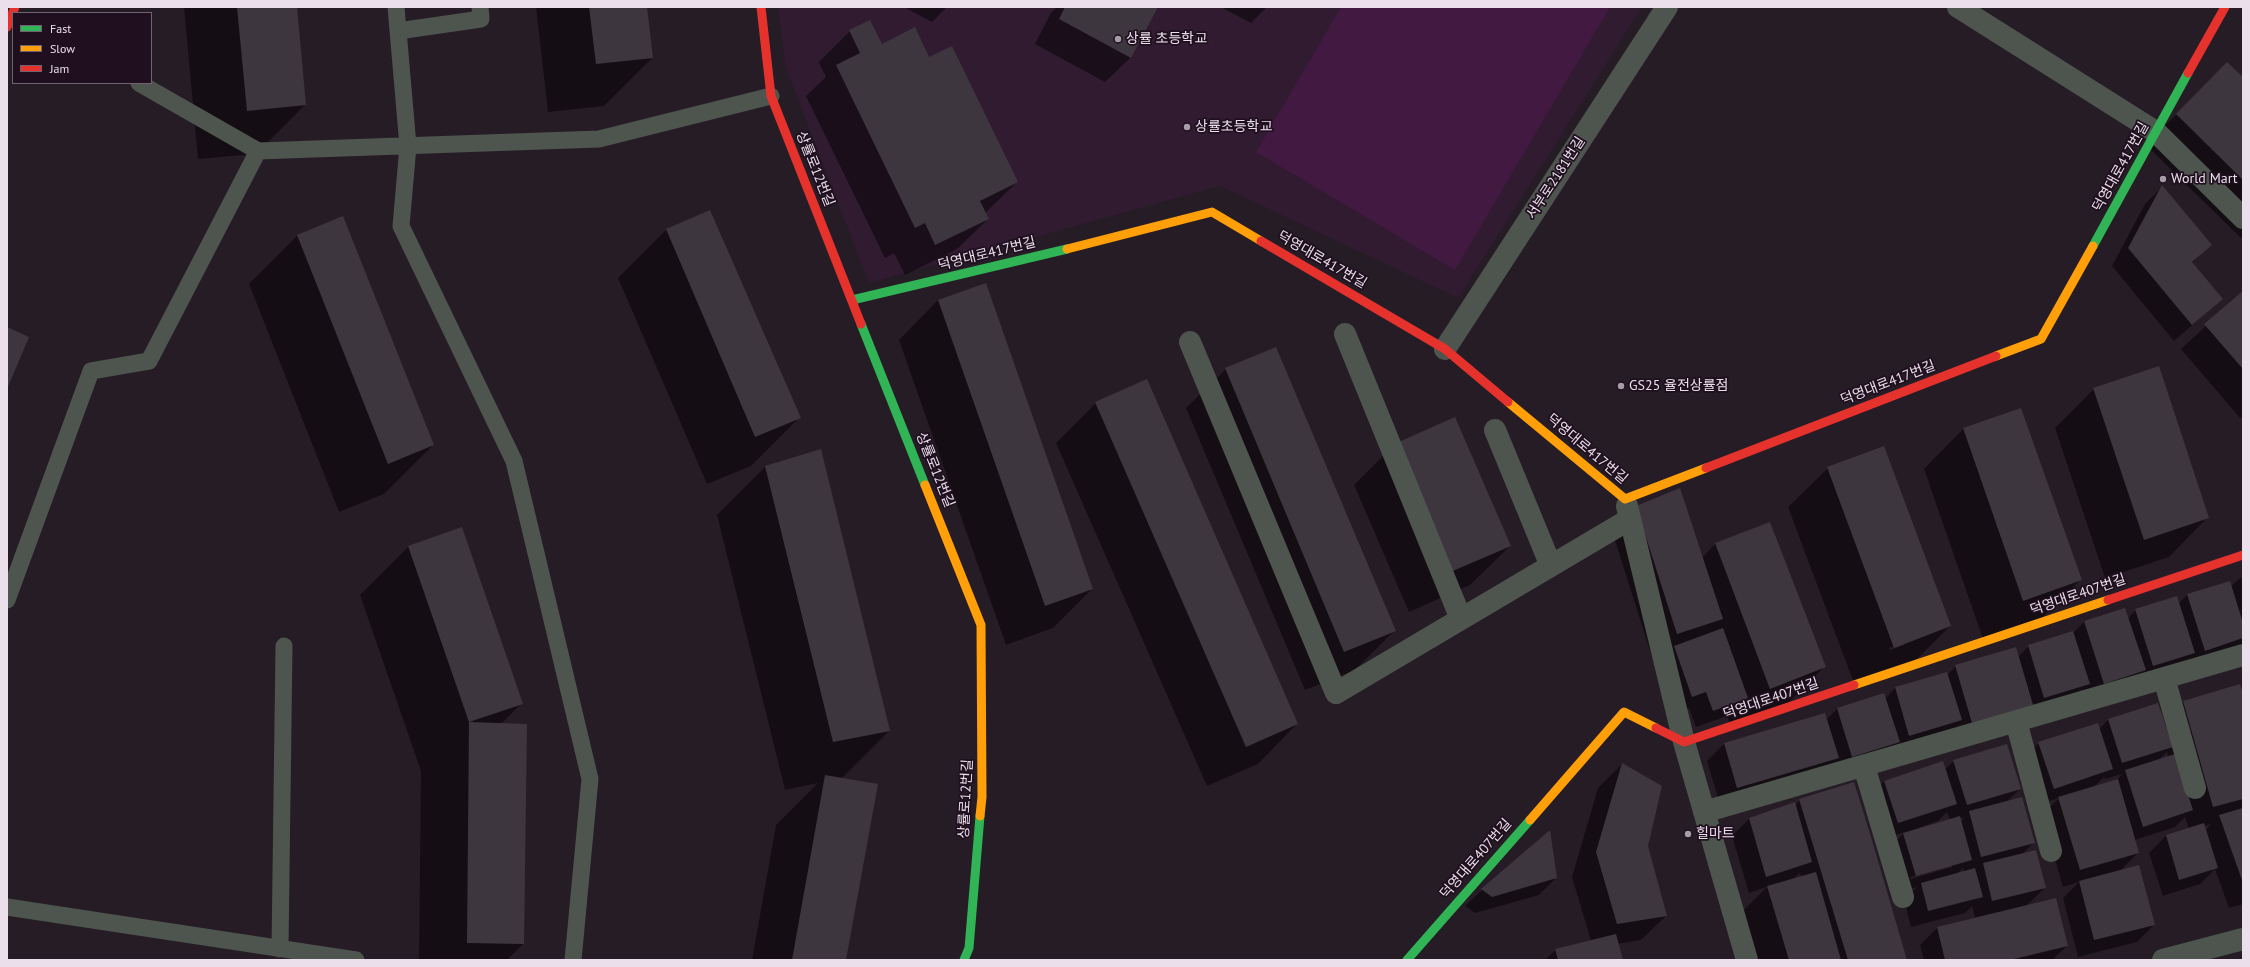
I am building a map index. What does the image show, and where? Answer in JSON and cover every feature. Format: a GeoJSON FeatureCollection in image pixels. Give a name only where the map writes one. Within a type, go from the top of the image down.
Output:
{"type":"FeatureCollection","features":[{"type":"Feature","properties":{"kind":"street","name":"상률로12번길"},"geometry":{"type":"LineString","coordinates":[[761,7],[771,96],[981,625],[982,797],[969,948],[964,960]]}},
{"type":"Feature","properties":{"kind":"street","name":"서부로2181번길"},"geometry":{"type":"LineString","coordinates":[[1445,349],[1667,7]]}},
{"type":"Feature","properties":{"kind":"street"},"geometry":{"type":"LineString","coordinates":[[1958,7],[2156,132],[2243,218]]}},
{"type":"Feature","properties":{"kind":"street","name":"덕영대로417번길"},"geometry":{"type":"LineString","coordinates":[[852,300],[954,277],[1212,212],[1445,349],[1625,499],[2041,339],[2225,7]]}},
{"type":"Feature","properties":{"kind":"street"},"geometry":{"type":"LineString","coordinates":[[7,27],[12,18]]}},
{"type":"Feature","properties":{"kind":"street"},"geometry":{"type":"LineString","coordinates":[[1345,334],[1461,620]]}},
{"type":"Feature","properties":{"kind":"street"},"geometry":{"type":"LineString","coordinates":[[1190,342],[1336,693],[1630,519]]}},
{"type":"Feature","properties":{"kind":"street"},"geometry":{"type":"LineString","coordinates":[[1495,430],[1551,566]]}},
{"type":"Feature","properties":{"kind":"street"},"geometry":{"type":"LineString","coordinates":[[1625,499],[1684,742],[1747,960]]}},
{"type":"Feature","properties":{"kind":"street","name":"덕영대로407번길"},"geometry":{"type":"LineString","coordinates":[[1407,960],[1624,712],[1684,742],[2243,554]]}},
{"type":"Feature","properties":{"kind":"street"},"geometry":{"type":"LineString","coordinates":[[1704,812],[2243,655]]}},
{"type":"Feature","properties":{"kind":"street"},"geometry":{"type":"LineString","coordinates":[[2164,678],[2195,788]]}},
{"type":"Feature","properties":{"kind":"street"},"geometry":{"type":"LineString","coordinates":[[2016,721],[2050,851]]}},
{"type":"Feature","properties":{"kind":"street"},"geometry":{"type":"LineString","coordinates":[[1864,766],[1903,897]]}},
{"type":"Feature","properties":{"kind":"street"},"geometry":{"type":"LineString","coordinates":[[2163,960],[2243,939]]}},
{"type":"Feature","properties":{"kind":"lane"},"geometry":{"type":"LineString","coordinates":[[396,7],[408,146],[401,226],[514,461],[590,779],[573,960]]}},
{"type":"Feature","properties":{"kind":"lane"},"geometry":{"type":"LineString","coordinates":[[398,31],[481,19],[480,7]]}},
{"type":"Feature","properties":{"kind":"lane"},"geometry":{"type":"LineString","coordinates":[[141,84],[258,151],[599,138],[771,96]]}},
{"type":"Feature","properties":{"kind":"lane"},"geometry":{"type":"LineString","coordinates":[[7,600],[92,371],[149,361],[258,151]]}},
{"type":"Feature","properties":{"kind":"lane"},"geometry":{"type":"LineString","coordinates":[[280,949],[284,646]]}},
{"type":"Feature","properties":{"kind":"lane"},"geometry":{"type":"LineString","coordinates":[[7,907],[356,960]]}},
{"type":"Feature","properties":{"kind":"shaded area","name":"상률초등학교"},"geometry":{"type":"Polygon","coordinates":[[[778,7],[1642,7],[1458,298],[1220,186],[869,283],[786,68],[778,7]]]}},
{"type":"Feature","properties":{"kind":"shaded area"},"geometry":{"type":"Polygon","coordinates":[[[1341,7],[1610,7],[1455,270],[1256,152],[1341,7]]]}},
{"type":"Feature","properties":{"kind":"building"},"geometry":{"type":"Polygon","coordinates":[[[237,7],[297,7],[306,105],[247,111],[237,7]]]}},
{"type":"Feature","properties":{"kind":"building"},"geometry":{"type":"Polygon","coordinates":[[[589,7],[647,7],[653,58],[596,64],[589,7]]]}},
{"type":"Feature","properties":{"kind":"building","name":"상률 초등학교"},"geometry":{"type":"Polygon","coordinates":[[[1065,7],[1158,7],[1131,58],[1059,19],[1065,7]]]}},
{"type":"Feature","properties":{"kind":"building"},"geometry":{"type":"Polygon","coordinates":[[[870,20],[882,44],[915,27],[929,57],[952,46],[1018,182],[980,201],[989,219],[935,245],[925,223],[915,228],[836,65],[860,53],[849,30],[870,20]]]}},
{"type":"Feature","properties":{"kind":"building"},"geometry":{"type":"Polygon","coordinates":[[[2227,62],[2243,77],[2243,180],[2176,114],[2227,62]]]}},
{"type":"Feature","properties":{"kind":"building"},"geometry":{"type":"Polygon","coordinates":[[[2162,185],[2212,245],[2192,262],[2223,299],[2192,325],[2128,248],[2162,185]]]}},
{"type":"Feature","properties":{"kind":"building"},"geometry":{"type":"Polygon","coordinates":[[[710,210],[801,418],[755,437],[666,229],[710,210]]]}},
{"type":"Feature","properties":{"kind":"building"},"geometry":{"type":"Polygon","coordinates":[[[343,216],[434,445],[388,464],[297,235],[343,216]]]}},
{"type":"Feature","properties":{"kind":"building"},"geometry":{"type":"Polygon","coordinates":[[[986,283],[1093,589],[1045,606],[938,300],[986,283]]]}},
{"type":"Feature","properties":{"kind":"building"},"geometry":{"type":"Polygon","coordinates":[[[2243,291],[2243,369],[2204,324],[2243,291]]]}},
{"type":"Feature","properties":{"kind":"building"},"geometry":{"type":"Polygon","coordinates":[[[7,327],[29,337],[7,389],[7,327]]]}},
{"type":"Feature","properties":{"kind":"building"},"geometry":{"type":"Polygon","coordinates":[[[1276,347],[1396,631],[1344,652],[1225,368],[1276,347]]]}},
{"type":"Feature","properties":{"kind":"building"},"geometry":{"type":"Polygon","coordinates":[[[2159,366],[2209,518],[2144,540],[2093,388],[2159,366]]]}},
{"type":"Feature","properties":{"kind":"building"},"geometry":{"type":"Polygon","coordinates":[[[1147,379],[1298,724],[1246,747],[1095,402],[1147,379]]]}},
{"type":"Feature","properties":{"kind":"building"},"geometry":{"type":"Polygon","coordinates":[[[2021,408],[2082,580],[2023,601],[1963,428],[2021,408]]]}},
{"type":"Feature","properties":{"kind":"building"},"geometry":{"type":"Polygon","coordinates":[[[1455,417],[1511,546],[1448,573],[1392,445],[1455,417]]]}},
{"type":"Feature","properties":{"kind":"building"},"geometry":{"type":"Polygon","coordinates":[[[1884,446],[1951,626],[1894,648],[1827,467],[1884,446]]]}},
{"type":"Feature","properties":{"kind":"building"},"geometry":{"type":"Polygon","coordinates":[[[821,449],[890,731],[833,742],[765,466],[821,449]]]}},
{"type":"Feature","properties":{"kind":"building"},"geometry":{"type":"Polygon","coordinates":[[[1680,488],[1723,619],[1677,634],[1636,506],[1680,488]]]}},
{"type":"Feature","properties":{"kind":"building"},"geometry":{"type":"Polygon","coordinates":[[[1770,522],[1826,667],[1770,689],[1715,543],[1770,522]]]}},
{"type":"Feature","properties":{"kind":"building"},"geometry":{"type":"Polygon","coordinates":[[[462,527],[523,704],[469,722],[408,546],[462,527]]]}},
{"type":"Feature","properties":{"kind":"building"},"geometry":{"type":"Polygon","coordinates":[[[2230,581],[2243,623],[2243,638],[2205,651],[2187,594],[2230,581]]]}},
{"type":"Feature","properties":{"kind":"building"},"geometry":{"type":"Polygon","coordinates":[[[2177,596],[2195,653],[2153,666],[2135,609],[2177,596]]]}},
{"type":"Feature","properties":{"kind":"building"},"geometry":{"type":"Polygon","coordinates":[[[2125,608],[2146,670],[2104,684],[2084,621],[2125,608]]]}},
{"type":"Feature","properties":{"kind":"building"},"geometry":{"type":"Polygon","coordinates":[[[1723,628],[1748,698],[1713,711],[1706,692],[1692,697],[1674,646],[1723,628]]]}},
{"type":"Feature","properties":{"kind":"building"},"geometry":{"type":"Polygon","coordinates":[[[2073,631],[2090,684],[2044,698],[2028,645],[2073,631]]]}},
{"type":"Feature","properties":{"kind":"building"},"geometry":{"type":"Polygon","coordinates":[[[2016,647],[2033,705],[1972,723],[1955,665],[2016,647]]]}},
{"type":"Feature","properties":{"kind":"building"},"geometry":{"type":"Polygon","coordinates":[[[1947,672],[1962,720],[1909,736],[1895,687],[1947,672]]]}},
{"type":"Feature","properties":{"kind":"building"},"geometry":{"type":"Polygon","coordinates":[[[2240,684],[2243,694],[2243,799],[2213,807],[2183,701],[2240,684]]]}},
{"type":"Feature","properties":{"kind":"building"},"geometry":{"type":"Polygon","coordinates":[[[1884,693],[1900,742],[1852,757],[1837,708],[1884,693]]]}},
{"type":"Feature","properties":{"kind":"building"},"geometry":{"type":"Polygon","coordinates":[[[2158,703],[2173,747],[2122,763],[2108,719],[2158,703]]]}},
{"type":"Feature","properties":{"kind":"building"},"geometry":{"type":"Polygon","coordinates":[[[1825,713],[1839,758],[1737,788],[1724,743],[1825,713]]]}},
{"type":"Feature","properties":{"kind":"building"},"geometry":{"type":"Polygon","coordinates":[[[469,722],[527,724],[524,944],[467,943],[469,722]]]}},
{"type":"Feature","properties":{"kind":"building"},"geometry":{"type":"Polygon","coordinates":[[[2098,723],[2113,769],[2054,789],[2038,742],[2098,723]]]}},
{"type":"Feature","properties":{"kind":"building"},"geometry":{"type":"Polygon","coordinates":[[[2007,744],[2021,789],[1967,805],[1953,760],[2007,744]]]}},
{"type":"Feature","properties":{"kind":"building"},"geometry":{"type":"Polygon","coordinates":[[[2175,754],[2193,810],[2143,827],[2125,770],[2175,754]]]}},
{"type":"Feature","properties":{"kind":"building"},"geometry":{"type":"Polygon","coordinates":[[[1943,761],[1957,804],[1898,823],[1884,781],[1943,761]]]}},
{"type":"Feature","properties":{"kind":"building"},"geometry":{"type":"Polygon","coordinates":[[[1622,763],[1662,786],[1648,846],[1667,916],[1617,924],[1596,852],[1622,763]]]}},
{"type":"Feature","properties":{"kind":"building"},"geometry":{"type":"Polygon","coordinates":[[[825,775],[878,784],[846,960],[792,960],[825,775]]]}},
{"type":"Feature","properties":{"kind":"building"},"geometry":{"type":"Polygon","coordinates":[[[2118,779],[2139,853],[2080,870],[2058,797],[2118,779]]]}},
{"type":"Feature","properties":{"kind":"building"},"geometry":{"type":"Polygon","coordinates":[[[1854,782],[1907,960],[1848,960],[1799,799],[1854,782]]]}},
{"type":"Feature","properties":{"kind":"building"},"geometry":{"type":"Polygon","coordinates":[[[2022,797],[2035,843],[1981,857],[1969,811],[2022,797]]]}},
{"type":"Feature","properties":{"kind":"building"},"geometry":{"type":"Polygon","coordinates":[[[1795,802],[1812,862],[1766,877],[1749,818],[1795,802]]]}},
{"type":"Feature","properties":{"kind":"building"},"geometry":{"type":"Polygon","coordinates":[[[2243,808],[2243,883],[2219,815],[2243,808]]]}},
{"type":"Feature","properties":{"kind":"building"},"geometry":{"type":"Polygon","coordinates":[[[1960,816],[1972,860],[1916,876],[1903,833],[1960,816]]]}},
{"type":"Feature","properties":{"kind":"building"},"geometry":{"type":"Polygon","coordinates":[[[2204,823],[2218,868],[2179,880],[2166,835],[2204,823]]]}},
{"type":"Feature","properties":{"kind":"building"},"geometry":{"type":"Polygon","coordinates":[[[1550,830],[1557,878],[1492,897],[1481,889],[1550,830]]]}},
{"type":"Feature","properties":{"kind":"building"},"geometry":{"type":"Polygon","coordinates":[[[2036,850],[2046,888],[1992,901],[1983,863],[2036,850]]]}},
{"type":"Feature","properties":{"kind":"building"},"geometry":{"type":"Polygon","coordinates":[[[2139,865],[2155,925],[2094,940],[2079,881],[2139,865]]]}},
{"type":"Feature","properties":{"kind":"building"},"geometry":{"type":"Polygon","coordinates":[[[1975,868],[1983,897],[1928,911],[1921,883],[1975,868]]]}},
{"type":"Feature","properties":{"kind":"building"},"geometry":{"type":"Polygon","coordinates":[[[1816,872],[1841,960],[1789,960],[1767,886],[1816,872]]]}},
{"type":"Feature","properties":{"kind":"building"},"geometry":{"type":"Polygon","coordinates":[[[2056,898],[2068,946],[2010,960],[1945,960],[1937,927],[2056,898]]]}},
{"type":"Feature","properties":{"kind":"building"},"geometry":{"type":"Polygon","coordinates":[[[1616,934],[1623,960],[1558,960],[1555,949],[1616,934]]]}},
{"type":"Feature","properties":{"kind":"traffic: fast"},"geometry":{"type":"LineString","coordinates":[[2093,246],[2188,73]]}},
{"type":"Feature","properties":{"kind":"traffic: fast"},"geometry":{"type":"LineString","coordinates":[[852,300],[1067,249]]}},
{"type":"Feature","properties":{"kind":"traffic: fast"},"geometry":{"type":"LineString","coordinates":[[861,324],[925,485]]}},
{"type":"Feature","properties":{"kind":"traffic: fast"},"geometry":{"type":"LineString","coordinates":[[964,960],[969,948],[980,816]]}},
{"type":"Feature","properties":{"kind":"traffic: fast"},"geometry":{"type":"LineString","coordinates":[[1407,960],[1530,820]]}},
{"type":"Feature","properties":{"kind":"traffic: slow"},"geometry":{"type":"LineString","coordinates":[[1067,249],[1212,212],[1261,241]]}},
{"type":"Feature","properties":{"kind":"traffic: slow"},"geometry":{"type":"LineString","coordinates":[[1996,356],[2041,339],[2093,246]]}},
{"type":"Feature","properties":{"kind":"traffic: slow"},"geometry":{"type":"LineString","coordinates":[[1508,402],[1625,499],[1706,468]]}},
{"type":"Feature","properties":{"kind":"traffic: slow"},"geometry":{"type":"LineString","coordinates":[[925,485],[981,625],[982,797],[980,816]]}},
{"type":"Feature","properties":{"kind":"traffic: slow"},"geometry":{"type":"LineString","coordinates":[[1854,685],[2108,600]]}},
{"type":"Feature","properties":{"kind":"traffic: slow"},"geometry":{"type":"LineString","coordinates":[[1530,820],[1624,712],[1656,728]]}},
{"type":"Feature","properties":{"kind":"traffic: jam"},"geometry":{"type":"LineString","coordinates":[[13,12],[15,7]]}},
{"type":"Feature","properties":{"kind":"traffic: jam"},"geometry":{"type":"LineString","coordinates":[[761,7],[771,96],[861,324]]}},
{"type":"Feature","properties":{"kind":"traffic: jam"},"geometry":{"type":"LineString","coordinates":[[2188,73],[2225,7]]}},
{"type":"Feature","properties":{"kind":"traffic: jam"},"geometry":{"type":"LineString","coordinates":[[7,27],[12,14]]}},
{"type":"Feature","properties":{"kind":"traffic: jam"},"geometry":{"type":"LineString","coordinates":[[1261,241],[1445,349],[1508,402]]}},
{"type":"Feature","properties":{"kind":"traffic: jam"},"geometry":{"type":"LineString","coordinates":[[1706,468],[1996,356]]}},
{"type":"Feature","properties":{"kind":"traffic: jam"},"geometry":{"type":"LineString","coordinates":[[2108,600],[2243,555]]}},
{"type":"Feature","properties":{"kind":"traffic: jam"},"geometry":{"type":"LineString","coordinates":[[1656,728],[1684,742],[1854,685]]}},
{"type":"Feature","properties":{"kind":"place","name":"상률 초등학교"},"geometry":{"type":"Point","coordinates":[1118,39]}},
{"type":"Feature","properties":{"kind":"place","name":"상률초등학교"},"geometry":{"type":"Point","coordinates":[1187,127]}},
{"type":"Feature","properties":{"kind":"place","name":"World Mart"},"geometry":{"type":"Point","coordinates":[2163,179]}},
{"type":"Feature","properties":{"kind":"place","name":"GS25 율전상률점"},"geometry":{"type":"Point","coordinates":[1621,386]}},
{"type":"Feature","properties":{"kind":"place","name":"힐마트"},"geometry":{"type":"Point","coordinates":[1688,834]}}]}
